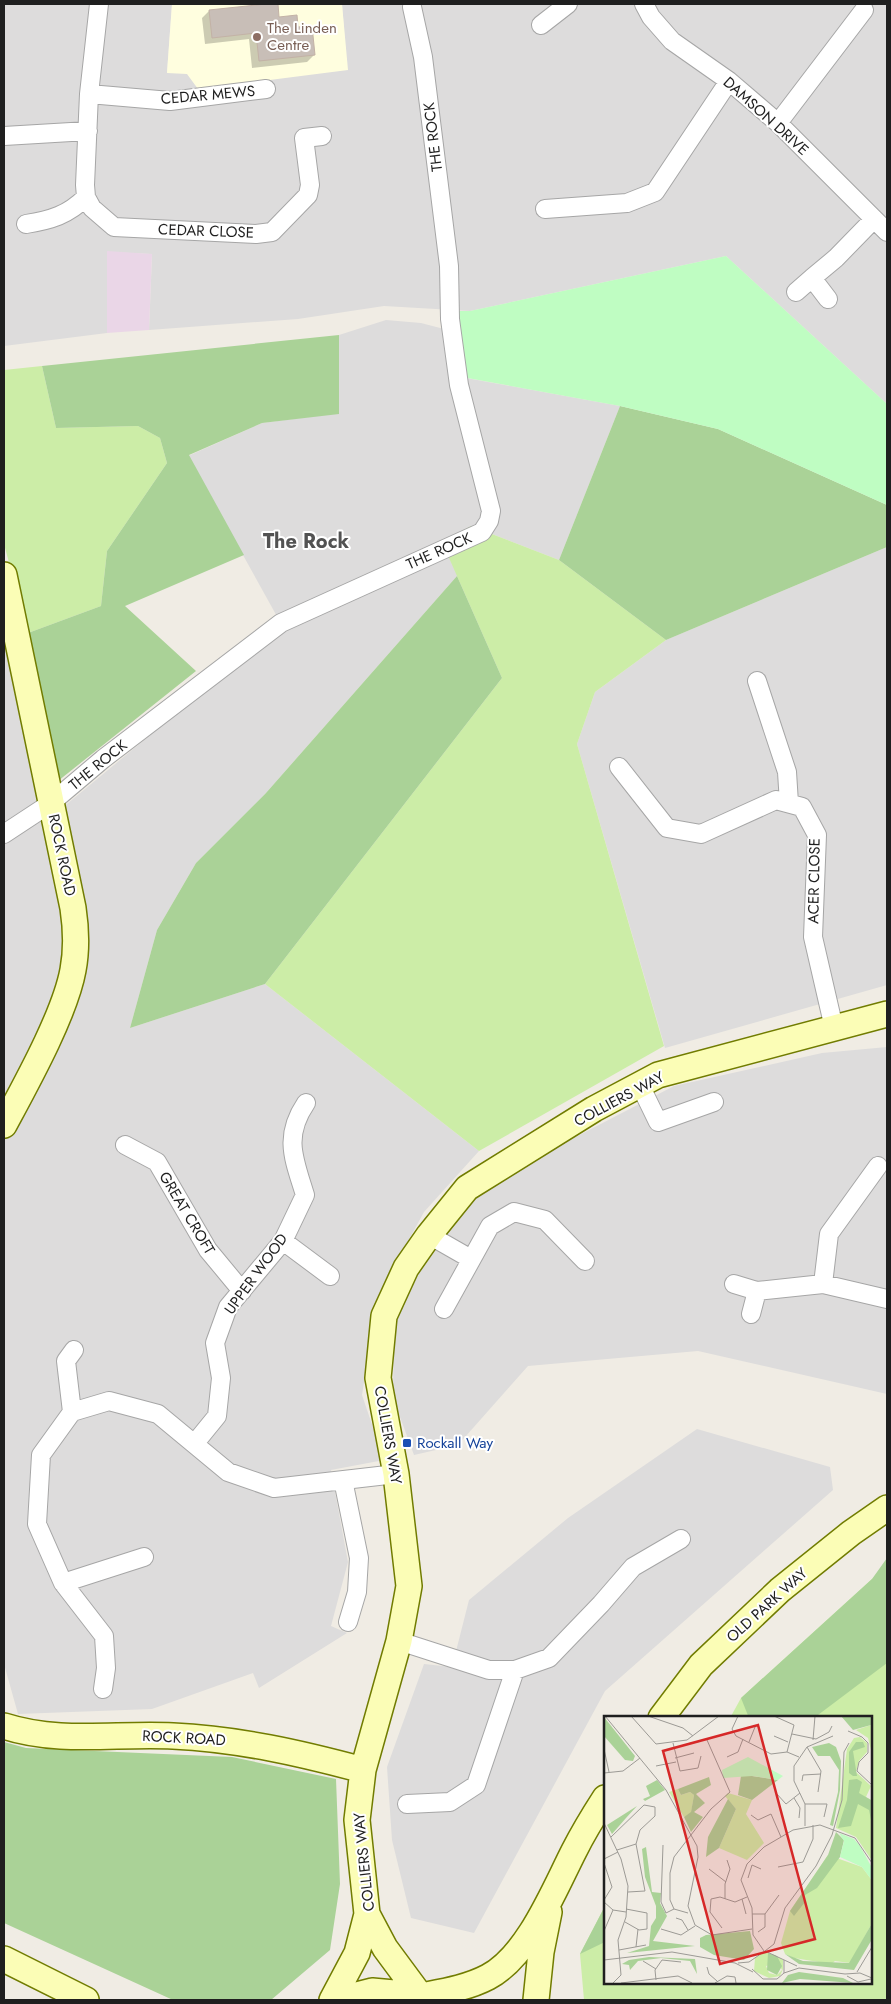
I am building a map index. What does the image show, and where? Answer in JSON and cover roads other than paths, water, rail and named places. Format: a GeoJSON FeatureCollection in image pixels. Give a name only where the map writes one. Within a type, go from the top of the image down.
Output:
{"type":"FeatureCollection","features":[{"type":"Feature","properties":{"kind":"street"},"geometry":{"type":"LineString","coordinates":[[26,224],[53,219],[67,214],[86,197],[89,94],[99,4]]}},
{"type":"Feature","properties":{"kind":"street"},"geometry":{"type":"LineString","coordinates":[[540,25],[568,4]]}},
{"type":"Feature","properties":{"kind":"street","name":"DAMSON DRIVE"},"geometry":{"type":"LineString","coordinates":[[644,4],[651,17],[672,41],[729,81],[778,123],[887,232]]}},
{"type":"Feature","properties":{"kind":"street","name":"THE ROCK"},"geometry":{"type":"LineString","coordinates":[[4,834],[51,803],[104,758],[281,623],[482,532],[489,521],[491,511],[459,385],[450,319],[449,266],[424,66],[412,7]]}},
{"type":"Feature","properties":{"kind":"street"},"geometry":{"type":"LineString","coordinates":[[778,123],[864,10]]}},
{"type":"Feature","properties":{"kind":"street"},"geometry":{"type":"LineString","coordinates":[[545,209],[627,203],[655,192],[729,81]]}},
{"type":"Feature","properties":{"kind":"street","name":"CEDAR MEWS"},"geometry":{"type":"LineString","coordinates":[[89,94],[170,101],[266,89]]}},
{"type":"Feature","properties":{"kind":"street"},"geometry":{"type":"LineString","coordinates":[[4,136],[88,130]]}},
{"type":"Feature","properties":{"kind":"street","name":"CEDAR CLOSE"},"geometry":{"type":"LineString","coordinates":[[86,197],[92,208],[114,227],[256,234],[272,232],[308,196],[310,185],[304,138],[322,136]]}},
{"type":"Feature","properties":{"kind":"street"},"geometry":{"type":"LineString","coordinates":[[796,292],[836,258],[874,220]]}},
{"type":"Feature","properties":{"kind":"street"},"geometry":{"type":"LineString","coordinates":[[812,278],[828,299]]}},
{"type":"Feature","properties":{"kind":"street","name":"ROCK ROAD"},"geometry":{"type":"LineString","coordinates":[[4,575],[10,641],[51,803],[74,918],[76,944],[74,969],[53,1026],[4,1125]]}},
{"type":"Feature","properties":{"kind":"street"},"geometry":{"type":"LineString","coordinates":[[619,767],[667,828],[701,834],[776,800],[789,803],[787,772],[757,681]]}},
{"type":"Feature","properties":{"kind":"street","name":"ACER CLOSE"},"geometry":{"type":"LineString","coordinates":[[789,803],[802,807],[817,835],[813,937],[834,1028]]}},
{"type":"Feature","properties":{"kind":"street","name":"COLLIERS WAY"},"geometry":{"type":"LineString","coordinates":[[427,1997],[384,1948],[367,1914],[357,1820],[363,1770],[399,1641],[409,1586],[396,1474],[378,1378],[384,1316],[406,1268],[466,1188],[594,1109],[658,1075],[887,1014]]}},
{"type":"Feature","properties":{"kind":"street"},"geometry":{"type":"LineString","coordinates":[[640,1085],[658,1122],[714,1102]]}},
{"type":"Feature","properties":{"kind":"street","name":"UPPER WOOD"},"geometry":{"type":"LineString","coordinates":[[194,1443],[217,1416],[221,1378],[214,1343],[228,1307],[283,1240],[306,1195],[292,1153],[295,1119],[306,1103]]}},
{"type":"Feature","properties":{"kind":"street","name":"GREAT CROFT"},"geometry":{"type":"LineString","coordinates":[[125,1145],[157,1162],[208,1250],[242,1291]]}},
{"type":"Feature","properties":{"kind":"street"},"geometry":{"type":"LineString","coordinates":[[823,1284],[829,1234],[878,1166]]}},
{"type":"Feature","properties":{"kind":"street"},"geometry":{"type":"LineString","coordinates":[[444,1309],[490,1226],[514,1212],[545,1220],[585,1261]]}},
{"type":"Feature","properties":{"kind":"street"},"geometry":{"type":"LineString","coordinates":[[429,1235],[470,1259]]}},
{"type":"Feature","properties":{"kind":"street"},"geometry":{"type":"LineString","coordinates":[[283,1240],[330,1276]]}},
{"type":"Feature","properties":{"kind":"street"},"geometry":{"type":"LineString","coordinates":[[734,1284],[756,1291],[823,1284],[887,1299]]}},
{"type":"Feature","properties":{"kind":"street"},"geometry":{"type":"LineString","coordinates":[[751,1314],[756,1291]]}},
{"type":"Feature","properties":{"kind":"street"},"geometry":{"type":"LineString","coordinates":[[72,1412],[66,1361],[74,1350]]}},
{"type":"Feature","properties":{"kind":"street"},"geometry":{"type":"LineString","coordinates":[[103,1689],[106,1668],[104,1636],[63,1583],[37,1524],[41,1454],[72,1412],[109,1401],[158,1414],[228,1472],[274,1488],[396,1474]]}},
{"type":"Feature","properties":{"kind":"street"},"geometry":{"type":"LineString","coordinates":[[344,1480],[359,1558],[357,1592],[348,1622]]}},
{"type":"Feature","properties":{"kind":"street","name":"OLD PARK WAY"},"geometry":{"type":"LineString","coordinates":[[663,1716],[701,1665],[780,1590],[851,1533],[887,1508]]}},
{"type":"Feature","properties":{"kind":"street"},"geometry":{"type":"LineString","coordinates":[[399,1641],[489,1670],[515,1670],[549,1658],[601,1604],[633,1567],[681,1539]]}},
{"type":"Feature","properties":{"kind":"street"},"geometry":{"type":"LineString","coordinates":[[63,1583],[144,1557]]}},
{"type":"Feature","properties":{"kind":"street"},"geometry":{"type":"LineString","coordinates":[[407,1804],[450,1802],[476,1784],[515,1670]]}},
{"type":"Feature","properties":{"kind":"street","name":"ROCK ROAD"},"geometry":{"type":"LineString","coordinates":[[4,1726],[39,1736],[62,1738],[154,1735],[227,1740],[289,1751],[363,1770]]}},
{"type":"Feature","properties":{"kind":"street"},"geometry":{"type":"LineString","coordinates":[[337,2000],[372,1991],[427,1997],[461,1988],[489,1977],[497,1971],[521,1946],[552,1898],[574,1849],[604,1800]]}},
{"type":"Feature","properties":{"kind":"street"},"geometry":{"type":"LineString","coordinates":[[536,2000],[540,1952],[552,1898]]}},
{"type":"Feature","properties":{"kind":"street"},"geometry":{"type":"LineString","coordinates":[[332,2000],[357,1953],[367,1914]]}},
{"type":"Feature","properties":{"kind":"street"},"geometry":{"type":"LineString","coordinates":[[4,1960],[86,2000]]}},
{"type":"Feature","properties":{"kind":"place","name":"The Linden Centre"},"geometry":{"type":"Point","coordinates":[257,37]}},
{"type":"Feature","properties":{"kind":"place","name":"Rockall Way"},"geometry":{"type":"Point","coordinates":[407,1443]}},
{"type":"Feature","properties":{"kind":"district","name":"The Rock"},"geometry":{"type":"Point","coordinates":[306,541]}}]}
